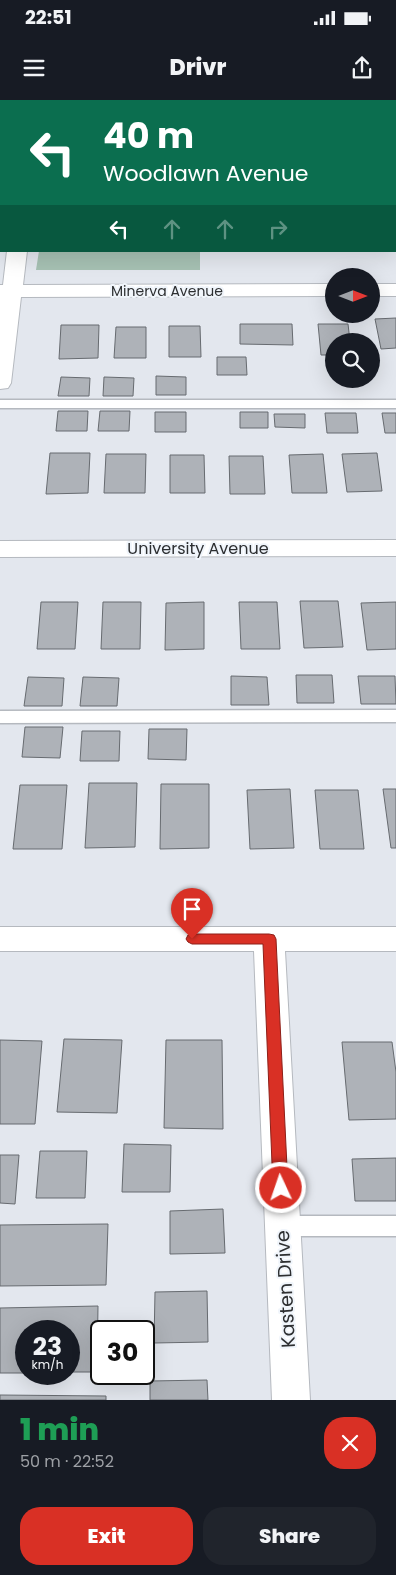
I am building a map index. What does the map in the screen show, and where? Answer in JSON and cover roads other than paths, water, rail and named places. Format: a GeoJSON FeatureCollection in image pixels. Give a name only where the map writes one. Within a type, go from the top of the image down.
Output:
{"type":"FeatureCollection","features":[{"type":"Feature","properties":{"kind":"street"},"geometry":{"type":"LineString","coordinates":[[0,383],[6,291],[17,252]]}},
{"type":"Feature","properties":{"kind":"street","name":"Minerva Avenue"},"geometry":{"type":"LineString","coordinates":[[6,291],[325,290]]}},
{"type":"Feature","properties":{"kind":"street"},"geometry":{"type":"LineString","coordinates":[[380,290],[396,290]]}},
{"type":"Feature","properties":{"kind":"street","name":"University Avenue"},"geometry":{"type":"LineString","coordinates":[[0,549],[396,548]]}},
{"type":"Feature","properties":{"kind":"street"},"geometry":{"type":"LineString","coordinates":[[0,939],[396,939]]}},
{"type":"Feature","properties":{"kind":"street","name":"Kasten Drive"},"geometry":{"type":"LineString","coordinates":[[269,939],[291,1400]]}},
{"type":"Feature","properties":{"kind":"lane"},"geometry":{"type":"LineString","coordinates":[[0,404],[396,404]]}},
{"type":"Feature","properties":{"kind":"lane"},"geometry":{"type":"LineString","coordinates":[[0,717],[396,716]]}},
{"type":"Feature","properties":{"kind":"lane"},"geometry":{"type":"LineString","coordinates":[[282,1226],[396,1226]]}}]}
